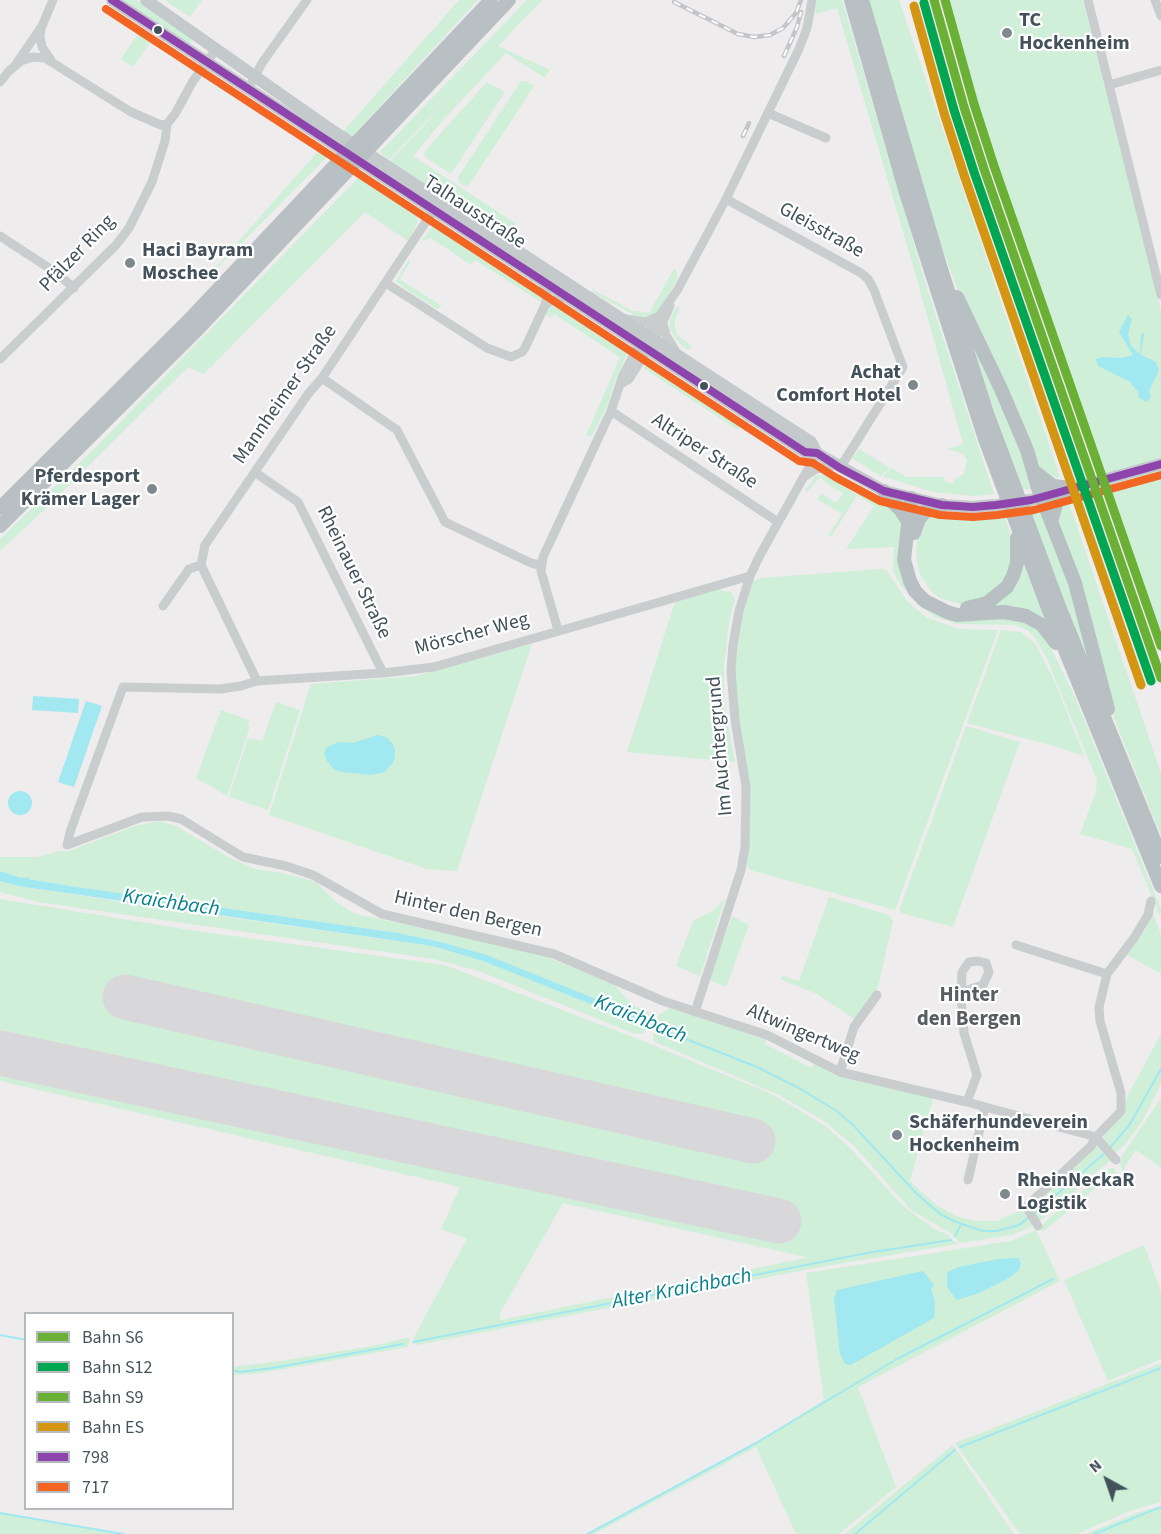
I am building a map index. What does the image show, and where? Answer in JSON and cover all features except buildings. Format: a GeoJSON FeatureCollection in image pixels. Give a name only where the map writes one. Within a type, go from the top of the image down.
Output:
{"type":"FeatureCollection","features":[{"type":"Feature","properties":{"kind":"highway"},"geometry":{"type":"LineString","coordinates":[[0,526],[197,330],[491,0]]}},
{"type":"Feature","properties":{"kind":"highway"},"geometry":{"type":"LineString","coordinates":[[364,144],[509,0]]}},
{"type":"Feature","properties":{"kind":"highway"},"geometry":{"type":"LineString","coordinates":[[850,0],[906,193],[985,439],[1079,686],[1161,886]]}},
{"type":"Feature","properties":{"kind":"highway"},"geometry":{"type":"LineString","coordinates":[[862,0],[940,266],[987,413],[1060,609],[1161,857]]}},
{"type":"Feature","properties":{"kind":"highway"},"geometry":{"type":"LineString","coordinates":[[0,508],[341,169]]}},
{"type":"Feature","properties":{"kind":"highway"},"geometry":{"type":"LineString","coordinates":[[940,266],[953,286],[1001,389],[1035,472],[1078,593],[1113,726],[1116,746]]}},
{"type":"Feature","properties":{"kind":"highway"},"geometry":{"type":"LineString","coordinates":[[1035,472],[1049,484],[1066,488],[1056,504],[1052,519]]}},
{"type":"Feature","properties":{"kind":"highway"},"geometry":{"type":"LineString","coordinates":[[884,491],[907,520]]}},
{"type":"Feature","properties":{"kind":"highway"},"geometry":{"type":"LineString","coordinates":[[915,499],[913,559],[915,571],[924,588],[935,599],[951,606],[966,608],[979,606],[994,599],[1011,581],[1017,562],[1017,527]]}},
{"type":"Feature","properties":{"kind":"highway"},"geometry":{"type":"LineString","coordinates":[[915,499],[907,520],[903,552],[906,571],[915,591],[925,601],[957,615],[1004,612],[1035,620],[1052,636],[1079,686]]}},
{"type":"Feature","properties":{"kind":"highway"},"geometry":{"type":"LineString","coordinates":[[914,533],[919,519],[925,512],[932,507],[942,505]]}},
{"type":"Feature","properties":{"kind":"main road","name":"Talhausstraße"},"geometry":{"type":"LineString","coordinates":[[112,0],[248,89],[622,318],[647,342],[679,356],[811,442],[817,453]]}},
{"type":"Feature","properties":{"kind":"main road","name":"Talhausstraße"},"geometry":{"type":"LineString","coordinates":[[146,0],[334,131],[542,281],[647,342],[805,452],[817,453],[884,491],[942,505],[973,507],[996,505],[1027,501],[1066,488],[1161,464]]}},
{"type":"Feature","properties":{"kind":"street"},"geometry":{"type":"LineString","coordinates":[[0,82],[16,64],[42,26],[53,0]]}},
{"type":"Feature","properties":{"kind":"street"},"geometry":{"type":"LineString","coordinates":[[248,89],[255,75],[307,0]]}},
{"type":"Feature","properties":{"kind":"street"},"geometry":{"type":"LineString","coordinates":[[558,630],[540,565],[611,411],[623,375],[672,301],[768,113],[807,28],[812,0]]}},
{"type":"Feature","properties":{"kind":"street"},"geometry":{"type":"LineString","coordinates":[[1088,0],[1161,295]]}},
{"type":"Feature","properties":{"kind":"street"},"geometry":{"type":"LineString","coordinates":[[1155,0],[1161,16]]}},
{"type":"Feature","properties":{"kind":"street"},"geometry":{"type":"LineString","coordinates":[[42,26],[40,37],[42,46],[51,60]]}},
{"type":"Feature","properties":{"kind":"street"},"geometry":{"type":"LineString","coordinates":[[16,64],[33,57],[51,60],[143,119],[155,124],[167,124],[217,48]]}},
{"type":"Feature","properties":{"kind":"street"},"geometry":{"type":"LineString","coordinates":[[1109,85],[1161,70]]}},
{"type":"Feature","properties":{"kind":"street"},"geometry":{"type":"LineString","coordinates":[[768,113],[826,138]]}},
{"type":"Feature","properties":{"kind":"street","name":"Pfälzer Ring"},"geometry":{"type":"LineString","coordinates":[[0,358],[116,245],[138,214],[152,182],[165,141],[167,124]]}},
{"type":"Feature","properties":{"kind":"street","name":"Gleisstraße"},"geometry":{"type":"LineString","coordinates":[[726,199],[861,273],[872,284],[903,367],[838,466]]}},
{"type":"Feature","properties":{"kind":"street","name":"Mannheimer Straße"},"geometry":{"type":"LineString","coordinates":[[201,565],[205,545],[308,394],[322,378],[437,206]]}},
{"type":"Feature","properties":{"kind":"street"},"geometry":{"type":"LineString","coordinates":[[0,236],[55,272],[74,288]]}},
{"type":"Feature","properties":{"kind":"street"},"geometry":{"type":"LineString","coordinates":[[386,283],[487,348],[507,356],[514,356],[525,348],[545,305],[547,295],[542,281]]}},
{"type":"Feature","properties":{"kind":"street"},"geometry":{"type":"LineString","coordinates":[[545,305],[567,297]]}},
{"type":"Feature","properties":{"kind":"street"},"geometry":{"type":"LineString","coordinates":[[622,318],[646,322],[661,320]]}},
{"type":"Feature","properties":{"kind":"street"},"geometry":{"type":"LineString","coordinates":[[661,320],[666,335],[679,356]]}},
{"type":"Feature","properties":{"kind":"street"},"geometry":{"type":"LineString","coordinates":[[322,378],[397,430],[445,522],[531,563],[540,565]]}},
{"type":"Feature","properties":{"kind":"street","name":"Altriper Straße"},"geometry":{"type":"LineString","coordinates":[[611,411],[778,522]]}},
{"type":"Feature","properties":{"kind":"street","name":"Im Auchtergrund"},"geometry":{"type":"LineString","coordinates":[[695,1012],[741,870],[745,847],[746,787],[735,720],[731,670],[735,630],[750,576],[817,453]]}},
{"type":"Feature","properties":{"kind":"street"},"geometry":{"type":"LineString","coordinates":[[802,478],[816,469],[838,466]]}},
{"type":"Feature","properties":{"kind":"street","name":"Rheinauer Straße"},"geometry":{"type":"LineString","coordinates":[[256,472],[298,502],[383,673]]}},
{"type":"Feature","properties":{"kind":"street"},"geometry":{"type":"LineString","coordinates":[[163,606],[189,569],[201,565],[257,681]]}},
{"type":"Feature","properties":{"kind":"street","name":"Mörscher Weg"},"geometry":{"type":"LineString","coordinates":[[67,845],[123,687],[219,688],[241,686],[257,681],[383,673],[434,667],[750,576]]}},
{"type":"Feature","properties":{"kind":"street","name":"Hinter den Bergen"},"geometry":{"type":"LineString","coordinates":[[67,845],[142,817],[168,816],[181,819],[243,857],[286,866],[313,875],[382,914],[554,954],[663,1001]]}},
{"type":"Feature","properties":{"kind":"street"},"geometry":{"type":"LineString","coordinates":[[1033,1219],[1028,1205],[1099,1140],[1121,1111],[1121,1093],[1100,1021],[1099,1007],[1107,974],[1148,915],[1151,901]]}},
{"type":"Feature","properties":{"kind":"street"},"geometry":{"type":"LineString","coordinates":[[1016,945],[1107,974]]}},
{"type":"Feature","properties":{"kind":"street"},"geometry":{"type":"LineString","coordinates":[[840,1072],[854,1027],[877,995]]}},
{"type":"Feature","properties":{"kind":"street"},"geometry":{"type":"LineString","coordinates":[[961,997],[964,1033],[976,1075],[967,1102]]}},
{"type":"Feature","properties":{"kind":"street","name":"Altwingertweg"},"geometry":{"type":"LineString","coordinates":[[663,1001],[767,1035],[840,1072],[967,1102],[1099,1140]]}},
{"type":"Feature","properties":{"kind":"street"},"geometry":{"type":"LineString","coordinates":[[968,1180],[985,1107]]}},
{"type":"Feature","properties":{"kind":"street"},"geometry":{"type":"LineString","coordinates":[[1099,1140],[1114,1158]]}},
{"type":"Feature","properties":{"kind":"green space"},"geometry":{"type":"Polygon","coordinates":[[[120,0],[136,0],[194,37],[190,44],[120,0]]]}},
{"type":"Feature","properties":{"kind":"green space"},"geometry":{"type":"Polygon","coordinates":[[[164,0],[202,0],[190,17],[164,0]]]}},
{"type":"Feature","properties":{"kind":"green space"},"geometry":{"type":"Polygon","coordinates":[[[459,0],[478,0],[348,141],[340,135],[459,0]]]}},
{"type":"Feature","properties":{"kind":"green space"},"geometry":{"type":"Polygon","coordinates":[[[527,0],[542,0],[498,46],[550,70],[545,78],[506,53],[413,156],[516,224],[508,234],[504,235],[390,161],[495,50],[389,160],[380,152],[527,0]]]}},
{"type":"Feature","properties":{"kind":"green space"},"geometry":{"type":"Polygon","coordinates":[[[817,0],[842,0],[929,295],[994,494],[974,496],[933,492],[884,477],[892,468],[906,477],[944,477],[945,482],[953,483],[954,479],[964,473],[967,460],[962,453],[947,449],[963,444],[837,8],[815,14],[817,0]]]}},
{"type":"Feature","properties":{"kind":"green space"},"geometry":{"type":"Polygon","coordinates":[[[866,0],[899,0],[1060,477],[1054,478],[1040,470],[967,314],[940,243],[866,0]]]}},
{"type":"Feature","properties":{"kind":"green space"},"geometry":{"type":"Polygon","coordinates":[[[942,0],[1083,0],[1161,311],[1161,653],[1106,495],[1106,487],[1096,465],[1015,235],[1017,232],[992,169],[994,166],[991,164],[972,108],[973,104],[970,102],[954,45],[956,42],[951,34],[942,0]]]}},
{"type":"Feature","properties":{"kind":"green space"},"geometry":{"type":"Polygon","coordinates":[[[139,32],[151,41],[133,67],[121,59],[139,32]]]}},
{"type":"Feature","properties":{"kind":"green space"},"geometry":{"type":"Polygon","coordinates":[[[521,81],[534,86],[469,185],[465,186],[459,182],[458,177],[521,81]]]}},
{"type":"Feature","properties":{"kind":"green space"},"geometry":{"type":"Polygon","coordinates":[[[487,82],[505,92],[451,174],[425,157],[424,152],[487,82]]]}},
{"type":"Feature","properties":{"kind":"green space"},"geometry":{"type":"Polygon","coordinates":[[[319,150],[328,156],[201,284],[319,150]]]}},
{"type":"Feature","properties":{"kind":"green space"},"geometry":{"type":"Polygon","coordinates":[[[359,177],[415,212],[418,222],[408,241],[365,212],[204,374],[188,367],[0,551],[0,539],[91,452],[359,177]]]}},
{"type":"Feature","properties":{"kind":"green space"},"geometry":{"type":"Polygon","coordinates":[[[434,225],[541,293],[541,302],[475,260],[471,265],[431,238],[421,241],[434,225]]]}},
{"type":"Feature","properties":{"kind":"green space"},"geometry":{"type":"Polygon","coordinates":[[[409,259],[410,262],[401,280],[442,306],[439,308],[437,309],[396,281],[409,259]]]}},
{"type":"Feature","properties":{"kind":"green space"},"geometry":{"type":"Polygon","coordinates":[[[674,269],[678,278],[657,313],[648,317],[636,316],[591,292],[593,290],[633,311],[649,313],[674,269]]]}},
{"type":"Feature","properties":{"kind":"green space"},"geometry":{"type":"Polygon","coordinates":[[[557,303],[628,351],[608,404],[592,436],[586,436],[620,357],[554,314],[551,318],[545,315],[549,308],[557,303]]]}},
{"type":"Feature","properties":{"kind":"green space"},"geometry":{"type":"Polygon","coordinates":[[[677,306],[680,308],[675,319],[675,328],[678,336],[692,346],[689,350],[681,345],[670,330],[670,319],[677,306]]]}},
{"type":"Feature","properties":{"kind":"green space"},"geometry":{"type":"Polygon","coordinates":[[[967,332],[1009,416],[1032,484],[1031,489],[1022,490],[967,332]]]}},
{"type":"Feature","properties":{"kind":"green space"},"geometry":{"type":"Polygon","coordinates":[[[648,364],[660,369],[743,423],[738,430],[643,368],[648,364]]]}},
{"type":"Feature","properties":{"kind":"green space"},"geometry":{"type":"Polygon","coordinates":[[[859,449],[890,468],[881,476],[878,475],[852,458],[859,449]]]}},
{"type":"Feature","properties":{"kind":"green space"},"geometry":{"type":"Polygon","coordinates":[[[824,474],[857,495],[831,537],[828,535],[842,514],[817,499],[823,492],[836,503],[843,493],[828,485],[820,477],[807,492],[805,491],[815,476],[824,474]]]}},
{"type":"Feature","properties":{"kind":"green space"},"geometry":{"type":"Polygon","coordinates":[[[860,491],[889,503],[900,517],[899,561],[929,609],[1018,617],[1042,630],[1074,695],[1161,909],[1161,914],[1159,914],[1132,849],[1080,834],[1096,791],[1097,780],[1047,659],[1037,641],[1029,631],[1015,625],[958,624],[935,617],[917,604],[899,583],[893,571],[894,547],[846,549],[874,506],[857,495],[860,491]]]}},
{"type":"Feature","properties":{"kind":"green space"},"geometry":{"type":"Polygon","coordinates":[[[1068,500],[1161,773],[1161,836],[1114,718],[1056,519],[1063,503],[1068,500]]]}},
{"type":"Feature","properties":{"kind":"green space"},"geometry":{"type":"Polygon","coordinates":[[[1041,507],[1074,591],[1097,684],[1029,510],[1041,507]]]}},
{"type":"Feature","properties":{"kind":"green space"},"geometry":{"type":"Polygon","coordinates":[[[932,512],[989,516],[1004,514],[1011,537],[1014,563],[1000,591],[964,605],[940,598],[930,590],[919,572],[916,550],[918,534],[932,512]]]}},
{"type":"Feature","properties":{"kind":"green space"},"geometry":{"type":"Polygon","coordinates":[[[909,548],[911,568],[920,587],[929,597],[959,610],[986,607],[1022,559],[1048,624],[1038,618],[957,612],[922,594],[908,563],[909,548]]]}},
{"type":"Feature","properties":{"kind":"green space"},"geometry":{"type":"Polygon","coordinates":[[[886,570],[907,601],[927,618],[960,629],[998,630],[895,910],[750,870],[747,866],[750,792],[738,720],[735,671],[740,621],[753,581],[761,578],[886,570]]]}},
{"type":"Feature","properties":{"kind":"green space"},"geometry":{"type":"Polygon","coordinates":[[[721,588],[722,591],[731,592],[735,599],[729,622],[724,667],[724,703],[735,762],[627,752],[675,602],[721,588]]]}},
{"type":"Feature","properties":{"kind":"green space"},"geometry":{"type":"Polygon","coordinates":[[[1001,630],[1021,632],[1035,643],[1055,682],[1084,756],[967,723],[1001,630]]]}},
{"type":"Feature","properties":{"kind":"green space"},"geometry":{"type":"Polygon","coordinates":[[[532,644],[457,871],[427,869],[269,815],[311,684],[416,676],[532,644]]]}},
{"type":"Feature","properties":{"kind":"green space"},"geometry":{"type":"Polygon","coordinates":[[[276,702],[300,710],[268,810],[229,797],[248,738],[262,741],[276,702]]]}},
{"type":"Feature","properties":{"kind":"green space"},"geometry":{"type":"Polygon","coordinates":[[[221,710],[249,720],[248,725],[250,726],[227,796],[196,778],[221,710]]]}},
{"type":"Feature","properties":{"kind":"green space"},"geometry":{"type":"Polygon","coordinates":[[[966,726],[1020,742],[953,927],[901,913],[900,908],[966,726]]]}},
{"type":"Feature","properties":{"kind":"green space"},"geometry":{"type":"Polygon","coordinates":[[[160,821],[176,826],[228,857],[255,869],[283,873],[316,882],[336,902],[355,914],[486,941],[549,958],[613,983],[632,1005],[653,1015],[651,1021],[487,955],[441,942],[398,933],[21,878],[0,871],[0,857],[38,857],[60,851],[66,852],[135,826],[160,821]]]}},
{"type":"Feature","properties":{"kind":"green space"},"geometry":{"type":"Polygon","coordinates":[[[0,881],[18,886],[141,905],[432,946],[483,961],[648,1027],[643,1033],[635,1034],[479,971],[434,959],[38,902],[0,892],[0,881]]]}},
{"type":"Feature","properties":{"kind":"green space"},"geometry":{"type":"Polygon","coordinates":[[[829,897],[889,915],[893,921],[878,987],[857,1021],[817,994],[780,979],[783,976],[799,981],[829,897]]]}},
{"type":"Feature","properties":{"kind":"green space"},"geometry":{"type":"Polygon","coordinates":[[[0,899],[190,930],[445,965],[643,1041],[769,1093],[828,1128],[852,1150],[902,1205],[934,1229],[948,1235],[957,1244],[810,1269],[417,1345],[414,1337],[467,1239],[441,1229],[460,1187],[0,1081],[0,899]],[[563,1203],[500,1313],[500,1320],[806,1258],[563,1203]]]}},
{"type":"Feature","properties":{"kind":"green space"},"geometry":{"type":"Polygon","coordinates":[[[725,899],[700,976],[676,966],[693,921],[714,910],[725,899]]]}},
{"type":"Feature","properties":{"kind":"green space"},"geometry":{"type":"Polygon","coordinates":[[[1153,913],[1161,935],[1161,974],[1127,955],[1145,930],[1153,913]]]}},
{"type":"Feature","properties":{"kind":"green space"},"geometry":{"type":"Polygon","coordinates":[[[732,916],[749,925],[726,987],[709,980],[732,916]]]}},
{"type":"Feature","properties":{"kind":"green space"},"geometry":{"type":"Polygon","coordinates":[[[671,1007],[767,1038],[765,1044],[812,1068],[815,1062],[837,1075],[933,1098],[910,1181],[936,1205],[956,1216],[975,1221],[997,1221],[1025,1208],[1033,1223],[1031,1227],[1011,1235],[960,1243],[951,1233],[911,1210],[856,1148],[824,1121],[779,1095],[655,1042],[653,1039],[655,1025],[659,1015],[671,1007]]]}},
{"type":"Feature","properties":{"kind":"green space"},"geometry":{"type":"Polygon","coordinates":[[[1161,1034],[1161,1084],[1143,1120],[1116,1153],[1105,1140],[1104,1134],[1124,1111],[1127,1097],[1161,1034]]]}},
{"type":"Feature","properties":{"kind":"green space"},"geometry":{"type":"Polygon","coordinates":[[[1161,1098],[1161,1168],[1136,1150],[1124,1168],[1128,1183],[1120,1164],[1122,1156],[1161,1098]]]}},
{"type":"Feature","properties":{"kind":"green space"},"geometry":{"type":"Polygon","coordinates":[[[1097,1144],[1111,1160],[1040,1221],[1029,1208],[1097,1144]]]}},
{"type":"Feature","properties":{"kind":"green space"},"geometry":{"type":"Polygon","coordinates":[[[1110,1168],[1118,1174],[1112,1174],[1043,1232],[1041,1227],[1049,1218],[1110,1168]]]}},
{"type":"Feature","properties":{"kind":"green space"},"geometry":{"type":"Polygon","coordinates":[[[1036,1230],[1060,1281],[858,1387],[896,1487],[839,1534],[796,1534],[756,1447],[594,1534],[585,1534],[754,1444],[824,1400],[806,1273],[1011,1241],[1036,1230]]]}},
{"type":"Feature","properties":{"kind":"green space"},"geometry":{"type":"Polygon","coordinates":[[[1144,1245],[1161,1292],[1161,1359],[1108,1381],[1064,1280],[1144,1245]]]}},
{"type":"Feature","properties":{"kind":"green space"},"geometry":{"type":"Polygon","coordinates":[[[410,1337],[408,1347],[254,1374],[234,1375],[234,1367],[372,1346],[410,1337]]]}},
{"type":"Feature","properties":{"kind":"green space"},"geometry":{"type":"Polygon","coordinates":[[[1161,1363],[1161,1502],[1130,1511],[1077,1534],[1020,1534],[955,1443],[1161,1363]]]}},
{"type":"Feature","properties":{"kind":"green space"},"geometry":{"type":"Polygon","coordinates":[[[953,1445],[1014,1534],[845,1534],[889,1497],[953,1445]]]}},
{"type":"Feature","properties":{"kind":"green space"},"geometry":{"type":"Polygon","coordinates":[[[1161,1506],[1161,1534],[1085,1534],[1139,1512],[1161,1506]]]}},
{"type":"Feature","properties":{"kind":"green space"},"geometry":{"type":"Polygon","coordinates":[[[0,1512],[42,1521],[122,1534],[0,1534],[0,1512]]]}},
{"type":"Feature","properties":{"kind":"water"},"geometry":{"type":"Polygon","coordinates":[[[1128,315],[1132,319],[1128,334],[1131,346],[1140,354],[1141,334],[1144,333],[1141,355],[1156,362],[1159,370],[1149,391],[1151,397],[1147,402],[1139,398],[1138,392],[1130,382],[1098,366],[1096,359],[1133,355],[1119,332],[1128,315]]]}},
{"type":"Feature","properties":{"kind":"water"},"geometry":{"type":"Polygon","coordinates":[[[33,696],[79,699],[78,713],[32,710],[33,696]]]}},
{"type":"Feature","properties":{"kind":"water"},"geometry":{"type":"Polygon","coordinates":[[[86,701],[102,706],[74,787],[58,782],[86,701]]]}},
{"type":"Feature","properties":{"kind":"water"},"geometry":{"type":"Polygon","coordinates":[[[377,735],[386,737],[395,750],[395,758],[385,772],[371,775],[341,772],[334,769],[327,761],[324,754],[327,747],[338,742],[353,743],[377,735]]]}},
{"type":"Feature","properties":{"kind":"water"},"geometry":{"type":"Polygon","coordinates":[[[20,791],[29,794],[32,803],[29,812],[20,815],[11,812],[8,803],[11,794],[20,791]]]}},
{"type":"Feature","properties":{"kind":"water"},"geometry":{"type":"Polygon","coordinates":[[[0,871],[21,878],[30,877],[28,879],[398,933],[441,942],[487,955],[651,1021],[648,1027],[483,961],[432,946],[18,886],[0,881],[0,871]]]}},
{"type":"Feature","properties":{"kind":"water"},"geometry":{"type":"Polygon","coordinates":[[[1019,1258],[1021,1264],[1019,1270],[1009,1278],[979,1293],[957,1300],[947,1287],[947,1272],[959,1267],[998,1259],[1019,1258]]]}},
{"type":"Feature","properties":{"kind":"water"},"geometry":{"type":"Polygon","coordinates":[[[923,1271],[934,1285],[931,1289],[935,1301],[934,1318],[858,1361],[850,1365],[845,1364],[840,1354],[834,1299],[837,1290],[923,1271]]]}},
{"type":"Feature","properties":{"kind":"waterway","name":"Kraichbach"},"geometry":{"type":"LineString","coordinates":[[648,1024],[757,1067],[799,1088],[835,1110],[852,1124],[916,1193],[940,1214],[983,1231],[997,1231],[1019,1225],[1029,1217]]}},
{"type":"Feature","properties":{"kind":"waterway","name":"Kraichbach"},"geometry":{"type":"LineString","coordinates":[[1109,1149],[1130,1124],[1161,1069]]}},
{"type":"Feature","properties":{"kind":"waterway","name":"Kraichbach"},"geometry":{"type":"LineString","coordinates":[[1034,1214],[1105,1153]]}},
{"type":"Feature","properties":{"kind":"waterway","name":"Alter Kraichbach"},"geometry":{"type":"LineString","coordinates":[[955,1236],[961,1224]]}},
{"type":"Feature","properties":{"kind":"waterway","name":"Alter Kraichbach"},"geometry":{"type":"LineString","coordinates":[[413,1342],[867,1253],[951,1240]]}},
{"type":"Feature","properties":{"kind":"waterway"},"geometry":{"type":"LineString","coordinates":[[588,1534],[756,1443],[897,1359],[1053,1279]]}},
{"type":"Feature","properties":{"kind":"waterway","name":"Alter Kraichbach"},"geometry":{"type":"LineString","coordinates":[[0,1335],[24,1340]]}},
{"type":"Feature","properties":{"kind":"waterway","name":"Alter Kraichbach"},"geometry":{"type":"LineString","coordinates":[[234,1370],[240,1372],[273,1368],[403,1344]]}},
{"type":"Feature","properties":{"kind":"waterway"},"geometry":{"type":"LineString","coordinates":[[960,1447],[1161,1368]]}},
{"type":"Feature","properties":{"kind":"waterway"},"geometry":{"type":"LineString","coordinates":[[855,1534],[955,1450]]}},
{"type":"Feature","properties":{"kind":"waterway"},"geometry":{"type":"LineString","coordinates":[[1094,1534],[1161,1507]]}},
{"type":"Feature","properties":{"kind":"waterway"},"geometry":{"type":"LineString","coordinates":[[0,1513],[123,1534]]}},
{"type":"Feature","properties":{"kind":"runway"},"geometry":{"type":"LineString","coordinates":[[125,997],[753,1141]]}},
{"type":"Feature","properties":{"kind":"runway"},"geometry":{"type":"LineString","coordinates":[[0,1053],[779,1221]]}},
{"type":"Feature","properties":{"kind":"railway"},"geometry":{"type":"LineString","coordinates":[[674,2],[738,34],[754,37],[770,35],[783,28],[796,13],[801,0]]}},
{"type":"Feature","properties":{"kind":"railway"},"geometry":{"type":"LineString","coordinates":[[784,56],[801,12]]}},
{"type":"Feature","properties":{"kind":"railway"},"geometry":{"type":"LineString","coordinates":[[743,136],[749,123]]}},
{"type":"Feature","properties":{"kind":"rail line","name":"S6"},"geometry":{"type":"LineString","coordinates":[[934,0],[984,169],[1161,678]]}},
{"type":"Feature","properties":{"kind":"rail line","name":"S9"},"geometry":{"type":"LineString","coordinates":[[945,0],[994,166],[1161,646]]}},
{"type":"Feature","properties":{"kind":"rail line","name":"S12"},"geometry":{"type":"LineString","coordinates":[[924,3],[974,172],[1151,681]]}},
{"type":"Feature","properties":{"kind":"rail line","name":"ES"},"geometry":{"type":"LineString","coordinates":[[914,6],[964,175],[1141,685]]}},
{"type":"Feature","properties":{"kind":"transit line","name":"798"},"geometry":{"type":"LineString","coordinates":[[112,0],[805,452],[817,453],[884,491],[942,505],[973,507],[996,505],[1031,500],[1161,464]]}},
{"type":"Feature","properties":{"kind":"transit line","name":"717"},"geometry":{"type":"LineString","coordinates":[[106,9],[799,461],[813,463],[880,501],[940,515],[973,517],[997,515],[1034,510],[1161,475]]}},
{"type":"Feature","properties":{"kind":"place","name":"TC Hockenheim"},"geometry":{"type":"Point","coordinates":[1007,33]}},
{"type":"Feature","properties":{"kind":"place","name":"Haci Bayram Moschee"},"geometry":{"type":"Point","coordinates":[130,263]}},
{"type":"Feature","properties":{"kind":"place","name":"Achat Comfort Hotel"},"geometry":{"type":"Point","coordinates":[913,385]}},
{"type":"Feature","properties":{"kind":"place","name":"Pferdesport Krämer Lager"},"geometry":{"type":"Point","coordinates":[152,489]}},
{"type":"Feature","properties":{"kind":"place","name":"Schäferhundeverein Hockenheim"},"geometry":{"type":"Point","coordinates":[897,1135]}},
{"type":"Feature","properties":{"kind":"place","name":"RheinNeckaR Logistik"},"geometry":{"type":"Point","coordinates":[1005,1194]}},
{"type":"Feature","properties":{"kind":"district","name":"Hinter den Bergen"},"geometry":{"type":"Point","coordinates":[969,1008]}}]}
